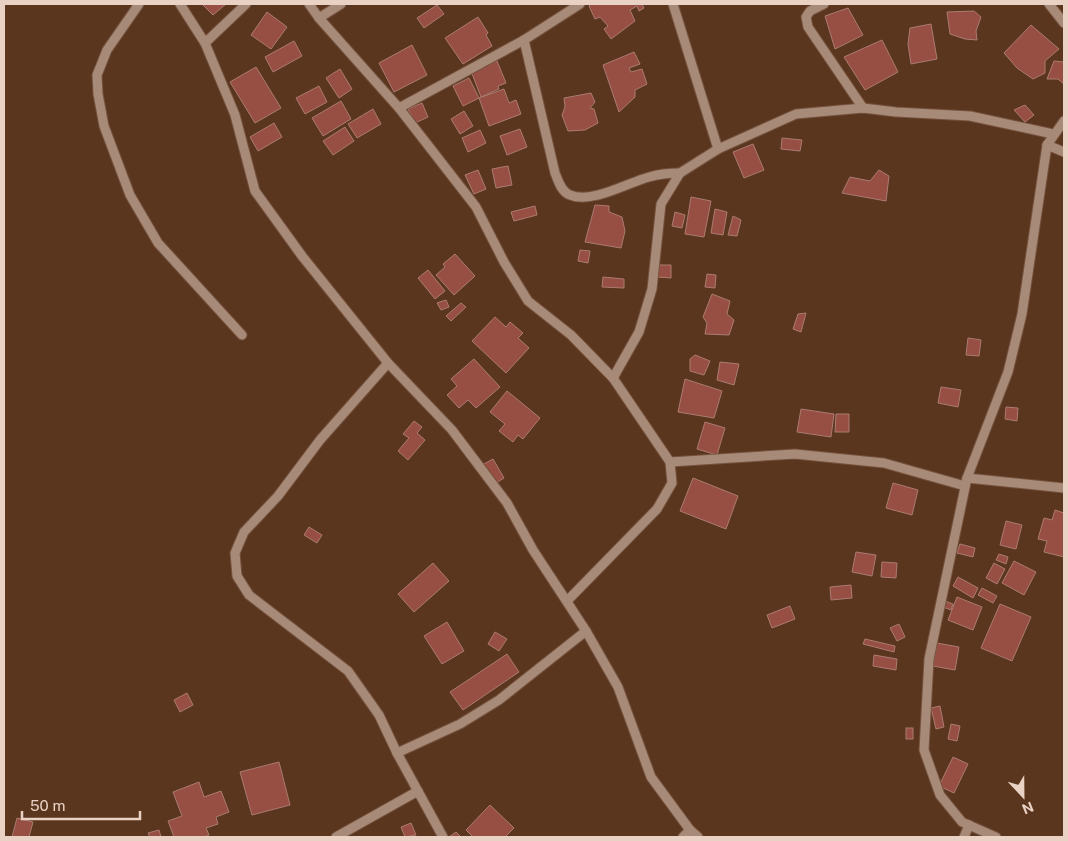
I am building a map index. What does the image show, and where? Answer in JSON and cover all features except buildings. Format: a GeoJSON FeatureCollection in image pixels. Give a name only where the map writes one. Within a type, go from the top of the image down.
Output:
{"type":"FeatureCollection","features":[{"type":"Feature","properties":{"kind":"street"},"geometry":{"type":"LineString","coordinates":[[139,4],[107,50],[97,75],[98,94],[104,126],[130,196],[158,243],[242,335]]}},
{"type":"Feature","properties":{"kind":"street"},"geometry":{"type":"LineString","coordinates":[[180,4],[205,43],[235,115],[255,191],[302,256],[388,362],[452,430],[502,496],[533,550],[586,631],[618,687],[651,777],[690,830],[698,837]]}},
{"type":"Feature","properties":{"kind":"street"},"geometry":{"type":"LineString","coordinates":[[205,43],[246,4]]}},
{"type":"Feature","properties":{"kind":"street"},"geometry":{"type":"LineString","coordinates":[[309,4],[319,18],[399,108],[476,207],[504,262],[528,301],[571,335],[613,378],[670,462],[672,483],[657,510],[567,601]]}},
{"type":"Feature","properties":{"kind":"street"},"geometry":{"type":"LineString","coordinates":[[319,18],[341,4]]}},
{"type":"Feature","properties":{"kind":"street"},"geometry":{"type":"LineString","coordinates":[[399,108],[524,40],[580,4]]}},
{"type":"Feature","properties":{"kind":"street"},"geometry":{"type":"LineString","coordinates":[[673,4],[718,149]]}},
{"type":"Feature","properties":{"kind":"street"},"geometry":{"type":"LineString","coordinates":[[824,4],[810,11],[806,17],[808,27],[863,108]]}},
{"type":"Feature","properties":{"kind":"street"},"geometry":{"type":"LineString","coordinates":[[1048,4],[1064,23]]}},
{"type":"Feature","properties":{"kind":"street"},"geometry":{"type":"LineString","coordinates":[[524,40],[555,173],[562,188],[569,195],[583,197],[600,194],[650,176],[667,173],[680,174]]}},
{"type":"Feature","properties":{"kind":"street"},"geometry":{"type":"LineString","coordinates":[[613,378],[639,332],[652,289],[661,204],[680,174],[718,149],[796,114],[863,108],[896,112],[970,116],[1053,134]]}},
{"type":"Feature","properties":{"kind":"street"},"geometry":{"type":"LineString","coordinates":[[996,837],[962,822],[940,795],[924,750],[929,659],[966,482],[1008,372],[1020,322],[1047,145],[1064,120]]}},
{"type":"Feature","properties":{"kind":"street"},"geometry":{"type":"LineString","coordinates":[[1047,145],[1064,152]]}},
{"type":"Feature","properties":{"kind":"street"},"geometry":{"type":"LineString","coordinates":[[388,362],[320,440],[278,496],[244,532],[235,554],[237,576],[249,595],[348,671],[379,715],[397,753],[443,837]]}},
{"type":"Feature","properties":{"kind":"street"},"geometry":{"type":"LineString","coordinates":[[670,462],[795,454],[884,463],[966,482],[1064,488]]}},
{"type":"Feature","properties":{"kind":"street"},"geometry":{"type":"LineString","coordinates":[[397,753],[460,724],[499,700],[586,631]]}},
{"type":"Feature","properties":{"kind":"street"},"geometry":{"type":"LineString","coordinates":[[336,837],[418,791]]}},
{"type":"Feature","properties":{"kind":"street"},"geometry":{"type":"LineString","coordinates":[[964,837],[969,825]]}},
{"type":"Feature","properties":{"kind":"street"},"geometry":{"type":"LineString","coordinates":[[683,837],[690,830]]}}]}
